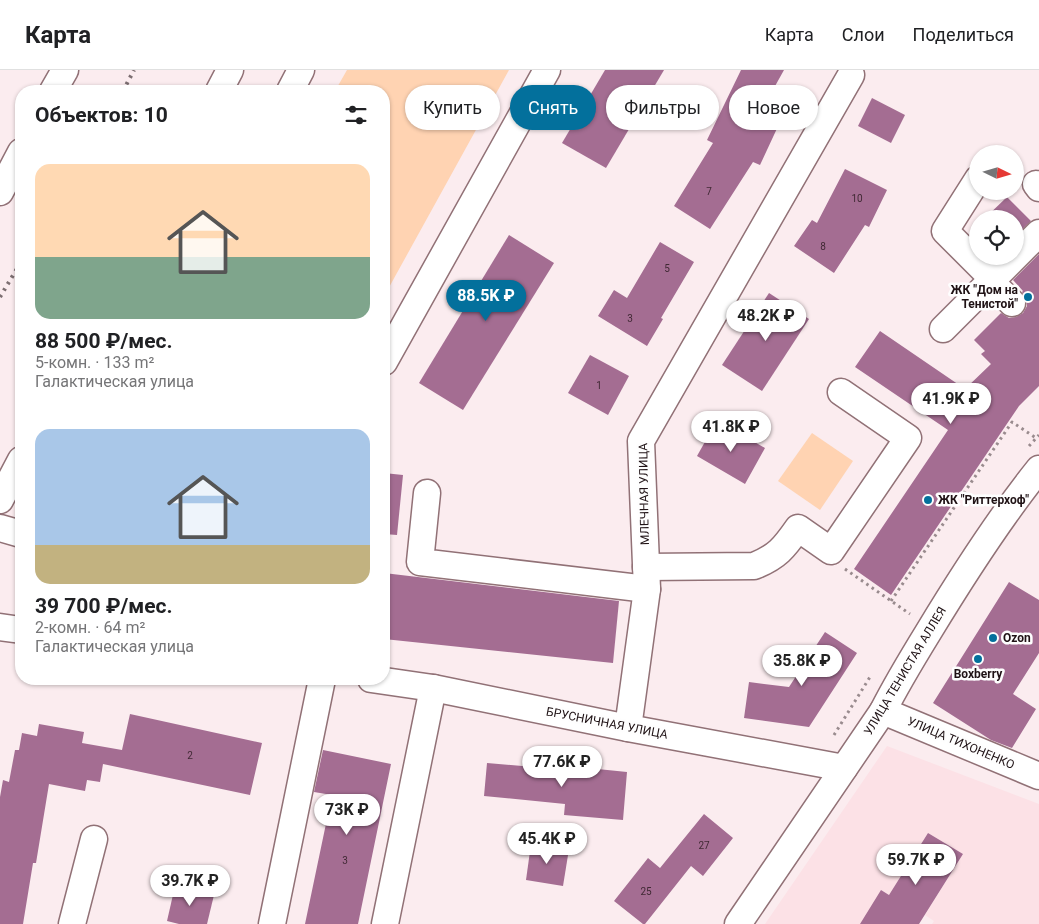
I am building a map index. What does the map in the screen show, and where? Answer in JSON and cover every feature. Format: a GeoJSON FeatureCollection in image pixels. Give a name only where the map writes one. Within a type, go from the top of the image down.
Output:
{"type":"FeatureCollection","features":[{"type":"Feature","properties":{"kind":"street"},"geometry":{"type":"LineString","coordinates":[[57,85],[65,70]]}},
{"type":"Feature","properties":{"kind":"street"},"geometry":{"type":"LineString","coordinates":[[222,85],[230,70]]}},
{"type":"Feature","properties":{"kind":"street"},"geometry":{"type":"LineString","coordinates":[[293,85],[302,70]]}},
{"type":"Feature","properties":{"kind":"street"},"geometry":{"type":"LineString","coordinates":[[390,348],[547,70]]}},
{"type":"Feature","properties":{"kind":"street","name":"МЛЕЧНАЯ УЛИЦА"},"geometry":{"type":"LineString","coordinates":[[628,728],[646,578],[641,442],[851,75]]}},
{"type":"Feature","properties":{"kind":"street"},"geometry":{"type":"LineString","coordinates":[[0,192],[15,163]]}},
{"type":"Feature","properties":{"kind":"street"},"geometry":{"type":"LineString","coordinates":[[969,192],[945,231],[1012,302]]}},
{"type":"Feature","properties":{"kind":"street"},"geometry":{"type":"LineString","coordinates":[[943,329],[1039,233]]}},
{"type":"Feature","properties":{"kind":"street"},"geometry":{"type":"LineString","coordinates":[[427,493],[420,562],[646,578],[754,566],[768,561],[782,551],[798,528],[831,551],[908,438],[841,392]]}},
{"type":"Feature","properties":{"kind":"street","name":"УЛИЦА ТЕНИСТАЯ АЛЛЕЯ"},"geometry":{"type":"LineString","coordinates":[[738,924],[883,711],[966,570],[1018,495],[1039,469]]}},
{"type":"Feature","properties":{"kind":"street"},"geometry":{"type":"LineString","coordinates":[[0,500],[15,471]]}},
{"type":"Feature","properties":{"kind":"street"},"geometry":{"type":"LineString","coordinates":[[0,528],[15,532]]}},
{"type":"Feature","properties":{"kind":"street"},"geometry":{"type":"LineString","coordinates":[[0,627],[15,629]]}},
{"type":"Feature","properties":{"kind":"street","name":"БРУСНИЧНАЯ УЛИЦА"},"geometry":{"type":"LineString","coordinates":[[390,682],[433,688],[628,728],[844,768]]}},
{"type":"Feature","properties":{"kind":"street"},"geometry":{"type":"LineString","coordinates":[[272,924],[321,685]]}},
{"type":"Feature","properties":{"kind":"street"},"geometry":{"type":"LineString","coordinates":[[385,924],[433,688]]}},
{"type":"Feature","properties":{"kind":"street","name":"УЛИЦА ТИХОНЕНКО"},"geometry":{"type":"LineString","coordinates":[[883,711],[1034,766]]}},
{"type":"Feature","properties":{"kind":"street"},"geometry":{"type":"LineString","coordinates":[[72,924],[94,839]]}},
{"type":"Feature","properties":{"kind":"path"},"geometry":{"type":"LineString","coordinates":[[891,601],[1012,422],[1036,438]]}},
{"type":"Feature","properties":{"kind":"path"},"geometry":{"type":"LineString","coordinates":[[831,551],[827,557],[910,614]]}},
{"type":"Feature","properties":{"kind":"shaded area"},"geometry":{"type":"Polygon","coordinates":[[[347,70],[509,70],[500,86],[405,85],[405,130],[476,130],[390,286],[390,85],[338,85],[347,70]]]}},
{"type":"Feature","properties":{"kind":"shaded area"},"geometry":{"type":"Polygon","coordinates":[[[812,433],[853,461],[820,510],[778,481],[812,433]]]}},
{"type":"Feature","properties":{"kind":"shaded area"},"geometry":{"type":"Polygon","coordinates":[[[887,746],[1039,804],[1039,924],[932,924],[934,921],[925,915],[963,854],[928,833],[889,895],[881,890],[866,924],[765,924],[887,746]]]}},
{"type":"Feature","properties":{"kind":"building"},"geometry":{"type":"Polygon","coordinates":[[[605,70],[664,70],[655,85],[606,85],[606,130],[628,130],[606,168],[562,143],[570,130],[596,130],[596,85],[605,70]]]}},
{"type":"Feature","properties":{"kind":"building"},"geometry":{"type":"Polygon","coordinates":[[[741,70],[784,70],[776,85],[734,85],[741,70]]]}},
{"type":"Feature","properties":{"kind":"building"},"geometry":{"type":"Polygon","coordinates":[[[729,95],[729,130],[776,130],[760,165],[753,162],[710,229],[674,206],[713,143],[707,140],[712,130],[719,130],[719,115],[729,95]]]}},
{"type":"Feature","properties":{"kind":"building"},"geometry":{"type":"Polygon","coordinates":[[[872,98],[905,115],[891,143],[858,126],[872,98]]]}},
{"type":"Feature","properties":{"kind":"building"},"geometry":{"type":"Polygon","coordinates":[[[845,169],[887,190],[869,227],[865,225],[834,273],[794,246],[812,220],[817,223],[845,169]]]}},
{"type":"Feature","properties":{"kind":"building"},"geometry":{"type":"Polygon","coordinates":[[[1004,200],[1010,200],[1020,210],[993,210],[1004,200]]]}},
{"type":"Feature","properties":{"kind":"building"},"geometry":{"type":"Polygon","coordinates":[[[1024,214],[1031,221],[1024,228],[1024,214]]]}},
{"type":"Feature","properties":{"kind":"building"},"geometry":{"type":"Polygon","coordinates":[[[509,235],[554,263],[463,410],[419,383],[509,235]]]}},
{"type":"Feature","properties":{"kind":"building"},"geometry":{"type":"Polygon","coordinates":[[[660,242],[694,262],[647,346],[598,316],[614,290],[627,298],[660,242]]]}},
{"type":"Feature","properties":{"kind":"building","name":"ЖК \"Риттерхоф\""},"geometry":{"type":"Polygon","coordinates":[[[1039,254],[1039,386],[1019,406],[891,595],[854,569],[948,430],[855,367],[880,331],[965,389],[991,364],[981,354],[985,351],[974,340],[1001,313],[1009,318],[1023,313],[1027,306],[1026,299],[1023,291],[1013,280],[1039,254]]]}},
{"type":"Feature","properties":{"kind":"building"},"geometry":{"type":"Polygon","coordinates":[[[769,293],[809,319],[762,391],[722,365],[769,293]]]}},
{"type":"Feature","properties":{"kind":"building"},"geometry":{"type":"Polygon","coordinates":[[[590,355],[629,376],[608,415],[568,393],[590,355]]]}},
{"type":"Feature","properties":{"kind":"building"},"geometry":{"type":"Polygon","coordinates":[[[715,424],[738,436],[739,433],[765,448],[745,484],[697,456],[715,424]]]}},
{"type":"Feature","properties":{"kind":"building"},"geometry":{"type":"Polygon","coordinates":[[[390,474],[403,475],[397,535],[390,534],[390,474]]]}},
{"type":"Feature","properties":{"kind":"building"},"geometry":{"type":"Polygon","coordinates":[[[390,574],[619,601],[613,663],[390,640],[390,574]]]}},
{"type":"Feature","properties":{"kind":"building"},"geometry":{"type":"Polygon","coordinates":[[[1009,582],[1039,600],[1039,653],[1013,694],[1036,709],[1012,748],[991,740],[933,703],[1009,582]]]}},
{"type":"Feature","properties":{"kind":"building"},"geometry":{"type":"Polygon","coordinates":[[[825,632],[857,653],[809,727],[744,718],[749,682],[789,687],[825,632]]]}},
{"type":"Feature","properties":{"kind":"building"},"geometry":{"type":"Polygon","coordinates":[[[130,714],[262,743],[250,795],[103,764],[100,782],[87,780],[85,791],[49,784],[36,863],[33,863],[23,924],[0,924],[0,797],[3,780],[9,782],[15,750],[19,750],[22,733],[37,736],[39,724],[84,732],[82,743],[122,750],[130,714]]]}},
{"type":"Feature","properties":{"kind":"building"},"geometry":{"type":"Polygon","coordinates":[[[323,750],[391,764],[358,924],[305,924],[332,795],[314,792],[323,750]]]}},
{"type":"Feature","properties":{"kind":"building"},"geometry":{"type":"Polygon","coordinates":[[[487,763],[568,770],[568,766],[627,772],[623,820],[564,815],[565,804],[484,796],[487,763]]]}},
{"type":"Feature","properties":{"kind":"building"},"geometry":{"type":"Polygon","coordinates":[[[704,814],[733,838],[703,876],[691,866],[645,924],[643,924],[614,901],[648,858],[660,868],[704,814]]]}},
{"type":"Feature","properties":{"kind":"building"},"geometry":{"type":"Polygon","coordinates":[[[928,833],[963,854],[919,924],[860,924],[881,890],[889,895],[928,833]]]}},
{"type":"Feature","properties":{"kind":"building"},"geometry":{"type":"Polygon","coordinates":[[[531,844],[569,849],[563,886],[526,880],[531,844]]]}},
{"type":"Feature","properties":{"kind":"building"},"geometry":{"type":"Polygon","coordinates":[[[175,886],[214,895],[207,924],[179,924],[167,921],[175,886]]]}},
{"type":"Feature","properties":{"kind":"railway"},"geometry":{"type":"LineString","coordinates":[[126,85],[134,70]]}},
{"type":"Feature","properties":{"kind":"railway"},"geometry":{"type":"LineString","coordinates":[[0,297],[15,272]]}},
{"type":"Feature","properties":{"kind":"place","name":"ЖК \"Дом на Тенистой\""},"geometry":{"type":"Point","coordinates":[1028,297]}},
{"type":"Feature","properties":{"kind":"place","name":"ЖК \"Риттерхоф\""},"geometry":{"type":"Point","coordinates":[928,500]}},
{"type":"Feature","properties":{"kind":"place","name":"Ozon"},"geometry":{"type":"Point","coordinates":[993,638]}},
{"type":"Feature","properties":{"kind":"place","name":"Boxberry"},"geometry":{"type":"Point","coordinates":[978,659]}}]}
